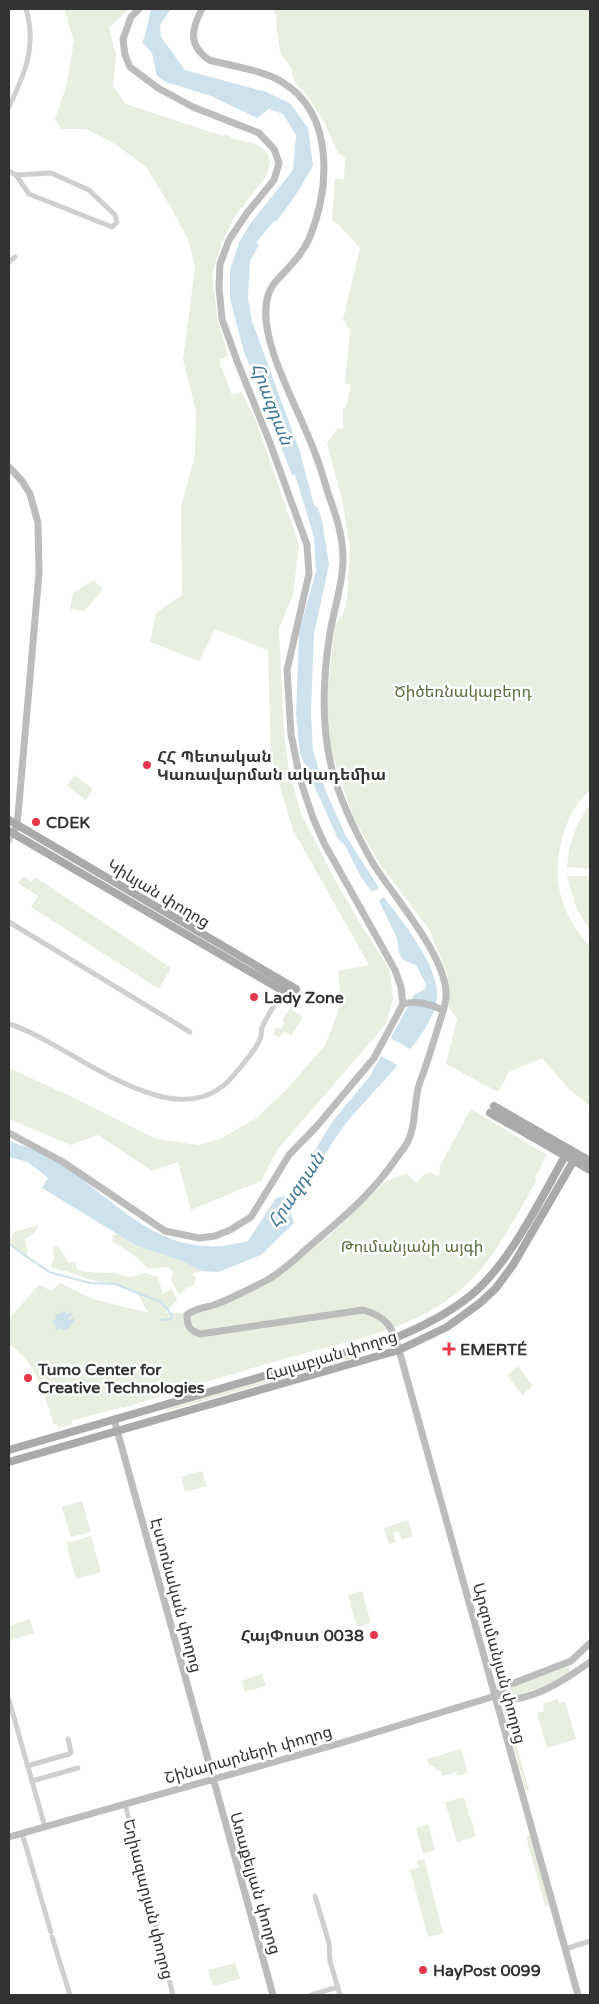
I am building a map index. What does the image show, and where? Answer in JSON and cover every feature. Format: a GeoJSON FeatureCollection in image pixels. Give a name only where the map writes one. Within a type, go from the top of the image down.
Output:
{"type":"FeatureCollection","features":[{"type":"Feature","properties":{"kind":"main road","name":"Կիևյան փողոց"},"geometry":{"type":"LineString","coordinates":[[9,820],[259,968],[294,993],[283,991],[254,975],[11,832]]}},
{"type":"Feature","properties":{"kind":"main road"},"geometry":{"type":"LineString","coordinates":[[144,911],[143,907],[147,902]]}},
{"type":"Feature","properties":{"kind":"main road"},"geometry":{"type":"LineString","coordinates":[[254,975],[259,974],[259,968]]}},
{"type":"Feature","properties":{"kind":"main road"},"geometry":{"type":"LineString","coordinates":[[492,1110],[571,1154],[590,1161]]}},
{"type":"Feature","properties":{"kind":"main road"},"geometry":{"type":"LineString","coordinates":[[571,1154],[590,1170]]}},
{"type":"Feature","properties":{"kind":"main road","name":"Հալաբյան փողոց"},"geometry":{"type":"LineString","coordinates":[[9,1450],[412,1332],[455,1307],[484,1283],[510,1249],[571,1154]]}},
{"type":"Feature","properties":{"kind":"main road","name":"Հալաբյան փողոց"},"geometry":{"type":"LineString","coordinates":[[9,1462],[399,1350],[447,1328],[480,1303],[496,1288],[518,1257],[571,1154]]}},
{"type":"Feature","properties":{"kind":"street"},"geometry":{"type":"LineString","coordinates":[[9,107],[26,66],[30,51],[32,35],[26,9]]}},
{"type":"Feature","properties":{"kind":"street"},"geometry":{"type":"LineString","coordinates":[[139,9],[131,17],[123,39],[125,55],[130,67],[158,88],[193,107],[259,133],[274,149],[278,163],[274,180],[247,213],[229,240],[220,264],[218,288],[222,319],[236,361],[270,442],[307,545],[309,574],[287,670],[291,734],[300,779],[313,818],[324,843],[395,970],[407,1003]]}},
{"type":"Feature","properties":{"kind":"street"},"geometry":{"type":"LineString","coordinates":[[202,9],[195,22],[193,37],[196,46],[202,54],[209,60],[278,79],[309,107],[315,117],[320,133],[324,153],[318,209],[309,239],[297,260],[275,282],[269,292],[265,322],[276,360],[313,446],[341,530],[342,579],[330,632],[325,686],[325,735],[330,763],[337,787],[365,850],[431,950],[445,985],[446,996],[440,1008],[407,1003]]}},
{"type":"Feature","properties":{"kind":"street"},"geometry":{"type":"LineString","coordinates":[[9,172],[16,175],[51,173],[90,190],[116,215],[117,222],[112,227],[30,194],[16,175]]}},
{"type":"Feature","properties":{"kind":"street"},"geometry":{"type":"LineString","coordinates":[[9,262],[15,257]]}},
{"type":"Feature","properties":{"kind":"street"},"geometry":{"type":"LineString","coordinates":[[9,467],[22,481],[30,494],[38,522],[39,573],[17,824],[11,832],[9,842]]}},
{"type":"Feature","properties":{"kind":"street"},"geometry":{"type":"LineString","coordinates":[[9,922],[190,1032]]}},
{"type":"Feature","properties":{"kind":"street"},"geometry":{"type":"LineString","coordinates":[[9,1024],[50,1041],[116,1080],[157,1095],[177,1099],[195,1098],[212,1093],[233,1076],[260,1039],[262,1028],[283,991]]}},
{"type":"Feature","properties":{"kind":"street"},"geometry":{"type":"LineString","coordinates":[[9,1133],[63,1162],[165,1231],[200,1238],[215,1236],[230,1230],[250,1217],[289,1155],[322,1120],[374,1058],[407,1003]]}},
{"type":"Feature","properties":{"kind":"street","name":"Արզումանյան փողոց"},"geometry":{"type":"LineString","coordinates":[[440,1008],[430,1058],[415,1096],[414,1121],[408,1141],[377,1184],[341,1219],[271,1278],[212,1306],[191,1310],[187,1315],[188,1327],[200,1334],[363,1310],[372,1312],[385,1320],[399,1350],[578,1995]]}},
{"type":"Feature","properties":{"kind":"street","name":"Էստոնական փողոց"},"geometry":{"type":"LineString","coordinates":[[114,1419],[213,1778]]}},
{"type":"Feature","properties":{"kind":"street","name":"Շինարարների փողոց"},"geometry":{"type":"LineString","coordinates":[[495,1696],[506,1686],[570,1661],[590,1643]]}},
{"type":"Feature","properties":{"kind":"street","name":"Շինարարների փողոց"},"geometry":{"type":"LineString","coordinates":[[9,1837],[341,1743],[495,1696],[516,1699],[572,1675],[590,1662]]}},
{"type":"Feature","properties":{"kind":"street"},"geometry":{"type":"LineString","coordinates":[[9,1700],[45,1827]]}},
{"type":"Feature","properties":{"kind":"street"},"geometry":{"type":"LineString","coordinates":[[27,1766],[69,1754],[71,1752],[68,1739]]}},
{"type":"Feature","properties":{"kind":"street"},"geometry":{"type":"LineString","coordinates":[[32,1781],[78,1768]]}},
{"type":"Feature","properties":{"kind":"street","name":"Առաքելյան փողոց"},"geometry":{"type":"LineString","coordinates":[[213,1778],[273,1995]]}},
{"type":"Feature","properties":{"kind":"street","name":"Եղիազարյան փողոց"},"geometry":{"type":"LineString","coordinates":[[125,1804],[173,1995]]}},
{"type":"Feature","properties":{"kind":"street"},"geometry":{"type":"LineString","coordinates":[[22,1833],[70,1995]]}},
{"type":"Feature","properties":{"kind":"street"},"geometry":{"type":"LineString","coordinates":[[315,1896],[329,1943],[330,1960],[340,1995]]}},
{"type":"Feature","properties":{"kind":"street"},"geometry":{"type":"LineString","coordinates":[[565,1949],[590,1941]]}},
{"type":"Feature","properties":{"kind":"street"},"geometry":{"type":"LineString","coordinates":[[311,1995],[338,1987]]}},
{"type":"Feature","properties":{"kind":"green space"},"geometry":{"type":"Polygon","coordinates":[[[64,9],[129,9],[109,28],[116,55],[113,86],[126,104],[223,136],[226,134],[234,139],[257,144],[267,152],[270,161],[267,175],[235,216],[222,242],[212,274],[218,321],[228,356],[219,360],[232,395],[241,392],[256,421],[299,545],[293,595],[279,628],[284,734],[289,771],[301,813],[333,876],[390,971],[393,999],[386,1024],[277,1150],[261,1181],[191,1210],[178,1162],[152,1171],[98,1135],[71,1145],[9,1119],[9,1068],[156,1139],[199,1145],[220,1139],[255,1119],[286,1090],[326,1044],[341,1003],[338,971],[369,965],[293,830],[271,757],[268,650],[215,629],[199,661],[150,642],[156,613],[182,595],[181,507],[195,455],[196,411],[183,360],[195,267],[189,242],[172,209],[146,167],[115,144],[86,129],[61,129],[55,119],[66,87],[74,41],[64,9]]]}},
{"type":"Feature","properties":{"kind":"green space","name":"Ծիծեռնակաբերդ"},"geometry":{"type":"Polygon","coordinates":[[[273,9],[590,9],[590,790],[577,805],[567,823],[559,852],[558,881],[565,909],[580,935],[590,947],[590,1106],[569,1089],[542,1058],[509,1072],[498,1092],[446,1064],[457,1019],[449,1007],[448,976],[429,929],[379,863],[353,817],[327,739],[328,686],[335,625],[343,614],[347,599],[350,548],[343,504],[327,443],[338,428],[343,429],[343,408],[346,408],[351,385],[345,383],[350,330],[343,320],[360,248],[332,220],[335,178],[344,179],[345,158],[338,153],[322,118],[307,95],[294,81],[291,67],[281,55],[276,16],[273,9]]]}},
{"type":"Feature","properties":{"kind":"green space"},"geometry":{"type":"Polygon","coordinates":[[[94,580],[103,590],[84,611],[70,609],[73,593],[94,580]]]}},
{"type":"Feature","properties":{"kind":"green space"},"geometry":{"type":"Polygon","coordinates":[[[74,775],[93,789],[86,800],[67,786],[74,775]]]}},
{"type":"Feature","properties":{"kind":"green space"},"geometry":{"type":"Polygon","coordinates":[[[590,805],[590,863],[588,869],[567,867],[569,850],[574,834],[580,819],[590,805]]]}},
{"type":"Feature","properties":{"kind":"green space"},"geometry":{"type":"Polygon","coordinates":[[[23,876],[32,882],[35,877],[171,968],[159,989],[31,907],[38,896],[18,883],[23,876]]]}},
{"type":"Feature","properties":{"kind":"green space"},"geometry":{"type":"Polygon","coordinates":[[[567,876],[588,876],[590,886],[590,930],[577,910],[567,876]]]}},
{"type":"Feature","properties":{"kind":"green space"},"geometry":{"type":"Polygon","coordinates":[[[290,1008],[303,1017],[291,1036],[284,1032],[280,1038],[273,1034],[276,1027],[281,1029],[285,1022],[282,1021],[290,1008]]]}},
{"type":"Feature","properties":{"kind":"green space","name":"Թումանյանի այգի"},"geometry":{"type":"Polygon","coordinates":[[[471,1109],[547,1155],[535,1178],[537,1180],[496,1249],[465,1286],[446,1301],[426,1313],[383,1332],[249,1369],[123,1408],[71,1421],[72,1424],[59,1428],[57,1424],[54,1425],[43,1391],[33,1370],[19,1352],[9,1344],[9,1321],[11,1316],[39,1285],[52,1291],[60,1283],[93,1299],[149,1313],[138,1296],[124,1287],[88,1279],[51,1267],[54,1257],[53,1247],[58,1246],[69,1263],[75,1261],[77,1269],[87,1272],[114,1273],[130,1277],[146,1273],[158,1277],[163,1294],[172,1289],[177,1300],[165,1313],[203,1312],[252,1292],[276,1278],[330,1235],[385,1182],[407,1173],[414,1181],[418,1181],[422,1176],[430,1172],[439,1177],[440,1166],[471,1109]]]}},
{"type":"Feature","properties":{"kind":"green space"},"geometry":{"type":"Polygon","coordinates":[[[38,1225],[36,1231],[25,1240],[28,1250],[26,1259],[9,1242],[14,1232],[38,1225]]]}},
{"type":"Feature","properties":{"kind":"green space"},"geometry":{"type":"Polygon","coordinates":[[[118,1234],[137,1246],[182,1261],[202,1271],[192,1274],[196,1277],[194,1285],[187,1287],[180,1295],[171,1281],[173,1272],[168,1267],[149,1269],[131,1253],[112,1241],[113,1235],[118,1234]]]}},
{"type":"Feature","properties":{"kind":"green space"},"geometry":{"type":"Polygon","coordinates":[[[378,1349],[345,1361],[167,1411],[166,1409],[299,1369],[378,1349]]]}},
{"type":"Feature","properties":{"kind":"green space"},"geometry":{"type":"Polygon","coordinates":[[[518,1366],[533,1386],[522,1395],[507,1375],[518,1366]]]}},
{"type":"Feature","properties":{"kind":"green space"},"geometry":{"type":"Polygon","coordinates":[[[202,1471],[207,1486],[185,1492],[181,1477],[202,1471]]]}},
{"type":"Feature","properties":{"kind":"green space"},"geometry":{"type":"Polygon","coordinates":[[[82,1501],[91,1532],[71,1537],[62,1507],[82,1501]]]}},
{"type":"Feature","properties":{"kind":"green space"},"geometry":{"type":"Polygon","coordinates":[[[408,1520],[413,1536],[402,1540],[398,1531],[393,1533],[396,1542],[389,1544],[384,1528],[408,1520]]]}},
{"type":"Feature","properties":{"kind":"green space"},"geometry":{"type":"Polygon","coordinates":[[[91,1536],[101,1572],[76,1579],[66,1543],[91,1536]]]}},
{"type":"Feature","properties":{"kind":"green space"},"geometry":{"type":"Polygon","coordinates":[[[362,1591],[371,1623],[357,1627],[348,1595],[362,1591]]]}},
{"type":"Feature","properties":{"kind":"green space"},"geometry":{"type":"Polygon","coordinates":[[[30,1619],[34,1633],[9,1641],[9,1626],[30,1619]]]}},
{"type":"Feature","properties":{"kind":"green space"},"geometry":{"type":"Polygon","coordinates":[[[568,1666],[570,1670],[552,1683],[511,1697],[506,1695],[508,1689],[568,1666]]]}},
{"type":"Feature","properties":{"kind":"green space"},"geometry":{"type":"Polygon","coordinates":[[[262,1674],[266,1686],[245,1692],[242,1681],[262,1674]]]}},
{"type":"Feature","properties":{"kind":"green space"},"geometry":{"type":"Polygon","coordinates":[[[558,1699],[559,1703],[565,1702],[576,1739],[547,1748],[537,1713],[544,1711],[543,1704],[558,1699]]]}},
{"type":"Feature","properties":{"kind":"green space"},"geometry":{"type":"Polygon","coordinates":[[[503,1709],[507,1711],[529,1790],[526,1791],[503,1709]]]}},
{"type":"Feature","properties":{"kind":"green space"},"geometry":{"type":"Polygon","coordinates":[[[461,1749],[468,1773],[457,1776],[456,1772],[442,1776],[440,1770],[437,1771],[434,1766],[429,1766],[427,1759],[461,1749]]]}},
{"type":"Feature","properties":{"kind":"green space"},"geometry":{"type":"Polygon","coordinates":[[[464,1797],[476,1836],[457,1842],[445,1802],[464,1797]]]}},
{"type":"Feature","properties":{"kind":"green space"},"geometry":{"type":"Polygon","coordinates":[[[428,1824],[435,1850],[423,1854],[416,1828],[428,1824]]]}},
{"type":"Feature","properties":{"kind":"green space"},"geometry":{"type":"Polygon","coordinates":[[[531,1835],[550,1905],[545,1906],[526,1836],[531,1835]]]}},
{"type":"Feature","properties":{"kind":"green space"},"geometry":{"type":"Polygon","coordinates":[[[424,1859],[443,1933],[428,1937],[410,1870],[419,1868],[417,1861],[424,1859]]]}},
{"type":"Feature","properties":{"kind":"green space"},"geometry":{"type":"Polygon","coordinates":[[[235,1963],[240,1979],[213,1986],[208,1970],[235,1963]]]}},
{"type":"Feature","properties":{"kind":"water","name":"Հրազդան"},"geometry":{"type":"Polygon","coordinates":[[[151,9],[171,9],[160,25],[161,37],[185,70],[266,92],[291,104],[308,128],[313,166],[295,196],[276,222],[274,221],[256,243],[259,245],[250,261],[248,298],[252,321],[300,452],[314,505],[318,508],[322,521],[329,564],[314,634],[311,713],[313,751],[326,792],[346,836],[379,888],[372,892],[361,877],[345,845],[338,839],[300,754],[296,714],[299,632],[316,571],[314,537],[295,475],[292,475],[244,352],[230,299],[230,270],[239,243],[250,224],[293,170],[296,135],[283,114],[269,109],[257,118],[211,96],[166,82],[157,76],[152,53],[142,42],[151,9]]]}},
{"type":"Feature","properties":{"kind":"water","name":"Հրազդան"},"geometry":{"type":"Polygon","coordinates":[[[384,897],[418,944],[432,971],[437,996],[433,1012],[425,1030],[412,1048],[350,1119],[332,1143],[290,1211],[294,1223],[261,1255],[218,1272],[202,1271],[182,1261],[137,1246],[42,1188],[48,1178],[28,1162],[9,1157],[9,1141],[46,1156],[67,1168],[129,1216],[171,1239],[194,1245],[219,1246],[248,1241],[276,1198],[288,1195],[332,1122],[370,1076],[414,995],[425,989],[426,984],[416,965],[403,960],[399,953],[397,938],[379,901],[384,897]]]}},
{"type":"Feature","properties":{"kind":"water"},"geometry":{"type":"Polygon","coordinates":[[[65,1311],[67,1314],[71,1312],[72,1316],[68,1318],[69,1320],[73,1318],[75,1322],[70,1324],[71,1327],[62,1331],[61,1328],[56,1330],[55,1326],[59,1324],[54,1325],[52,1321],[56,1319],[55,1315],[65,1311]]]}},
{"type":"Feature","properties":{"kind":"pier"},"geometry":{"type":"Polygon","coordinates":[[[389,1037],[412,1050],[399,1066],[379,1055],[389,1037]]]}},
{"type":"Feature","properties":{"kind":"waterway"},"geometry":{"type":"LineString","coordinates":[[9,1244],[49,1272],[90,1283],[115,1284],[161,1302],[172,1315],[171,1319],[161,1320]]}},
{"type":"Feature","properties":{"kind":"place","name":"ՀՀ Պետական Կառավարման ակադեմիա"},"geometry":{"type":"Point","coordinates":[147,765]}},
{"type":"Feature","properties":{"kind":"place","name":"CDEK"},"geometry":{"type":"Point","coordinates":[36,822]}},
{"type":"Feature","properties":{"kind":"place","name":"Lady Zone"},"geometry":{"type":"Point","coordinates":[254,997]}},
{"type":"Feature","properties":{"kind":"place","name":"EMERTÉ"},"geometry":{"type":"Point","coordinates":[449,1349]}},
{"type":"Feature","properties":{"kind":"place","name":"Tumo Center for Creative Technologies"},"geometry":{"type":"Point","coordinates":[28,1378]}},
{"type":"Feature","properties":{"kind":"place","name":"ՀայՓոստ 0038"},"geometry":{"type":"Point","coordinates":[374,1635]}},
{"type":"Feature","properties":{"kind":"place","name":"HayPost 0099"},"geometry":{"type":"Point","coordinates":[423,1970]}}]}
